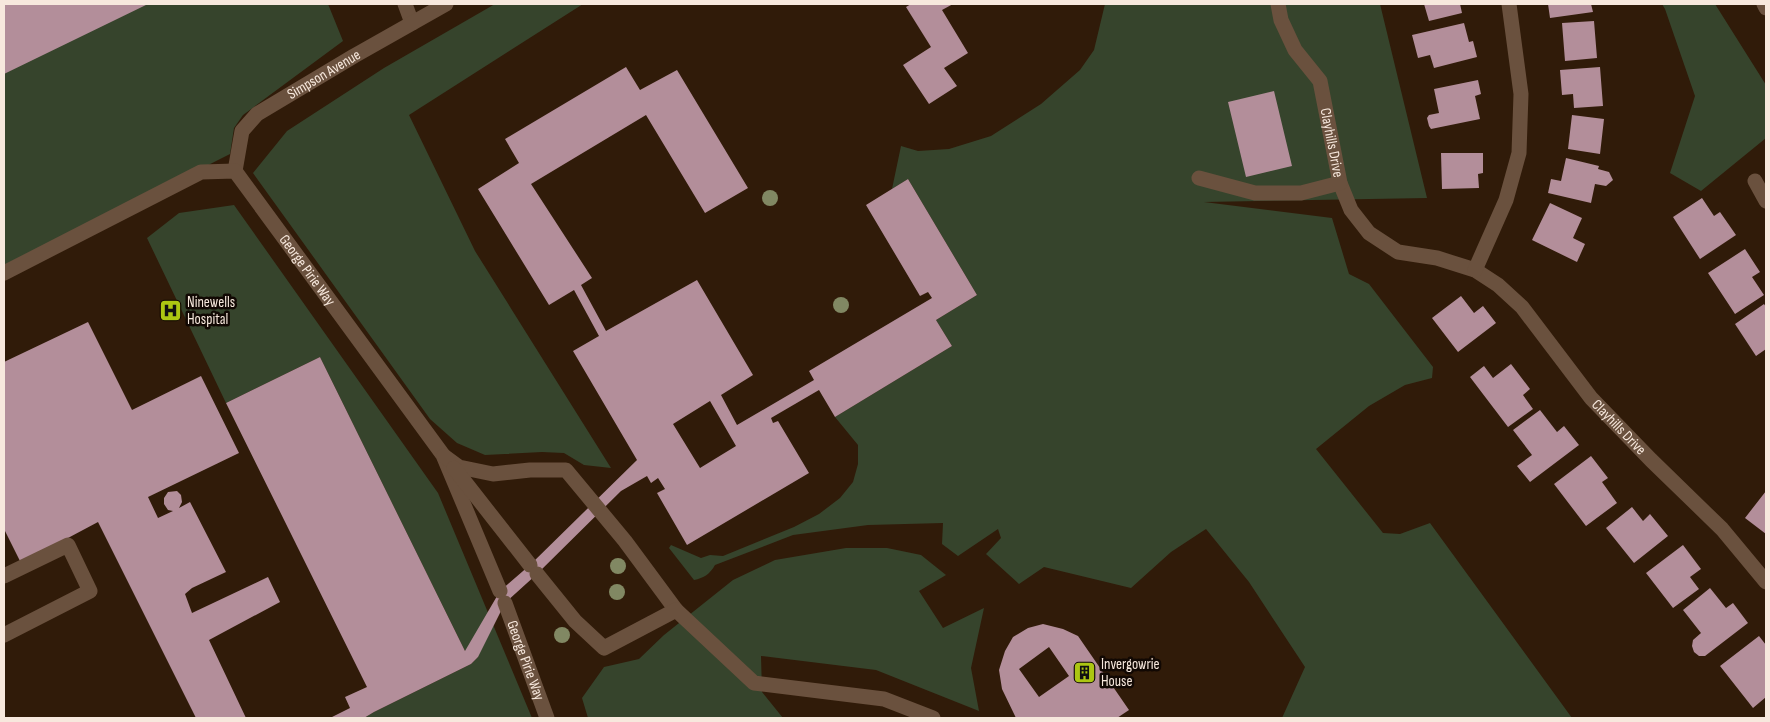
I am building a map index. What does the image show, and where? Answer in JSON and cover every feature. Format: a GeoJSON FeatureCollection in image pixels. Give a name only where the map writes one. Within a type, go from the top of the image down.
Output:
{"type":"FeatureCollection","features":[{"type":"Feature","properties":{"kind":"street"},"geometry":{"type":"LineString","coordinates":[[405,4],[412,23]]}},
{"type":"Feature","properties":{"kind":"street","name":"Simpson Avenue"},"geometry":{"type":"LineString","coordinates":[[235,171],[242,131],[257,114],[446,4]]}},
{"type":"Feature","properties":{"kind":"street","name":"Clayhills Drive"},"geometry":{"type":"LineString","coordinates":[[1278,4],[1281,20],[1295,50],[1320,81],[1340,183],[1351,210],[1369,233],[1398,252],[1437,258],[1475,270],[1498,285],[1522,307],[1592,398],[1722,530],[1766,582]]}},
{"type":"Feature","properties":{"kind":"street"},"geometry":{"type":"LineString","coordinates":[[1475,270],[1506,200],[1519,153],[1521,94],[1509,4]]}},
{"type":"Feature","properties":{"kind":"street"},"geometry":{"type":"LineString","coordinates":[[1764,4],[1766,8]]}},
{"type":"Feature","properties":{"kind":"street"},"geometry":{"type":"LineString","coordinates":[[4,273],[202,172],[235,171]]}},
{"type":"Feature","properties":{"kind":"street","name":"George Pirie Way"},"geometry":{"type":"LineString","coordinates":[[235,171],[443,455],[502,597],[547,718]]}},
{"type":"Feature","properties":{"kind":"street"},"geometry":{"type":"LineString","coordinates":[[1199,178],[1254,193],[1301,193],[1340,183]]}},
{"type":"Feature","properties":{"kind":"street"},"geometry":{"type":"LineString","coordinates":[[1755,181],[1766,201]]}},
{"type":"Feature","properties":{"kind":"street"},"geometry":{"type":"LineString","coordinates":[[443,455],[575,621],[604,648],[676,610]]}},
{"type":"Feature","properties":{"kind":"street"},"geometry":{"type":"LineString","coordinates":[[443,455],[459,467],[493,474],[530,470],[566,470],[626,541],[676,610],[754,683],[884,699],[932,718]]}},
{"type":"Feature","properties":{"kind":"street"},"geometry":{"type":"LineString","coordinates":[[4,576],[68,546],[90,591],[4,635]]}},
{"type":"Feature","properties":{"kind":"green space"},"geometry":{"type":"Polygon","coordinates":[[[4,4],[328,4],[343,41],[243,115],[234,128],[230,154],[4,268],[4,4]]]}},
{"type":"Feature","properties":{"kind":"green space"},"geometry":{"type":"Polygon","coordinates":[[[495,4],[583,4],[409,115],[475,251],[611,468],[584,465],[564,453],[542,452],[485,455],[457,443],[430,419],[253,173],[287,131],[384,68],[495,4]]]}},
{"type":"Feature","properties":{"kind":"green space"},"geometry":{"type":"Polygon","coordinates":[[[1105,4],[1380,4],[1427,198],[1204,202],[1332,218],[1349,274],[1369,284],[1433,367],[1432,378],[1405,385],[1369,406],[1316,449],[1383,533],[1400,534],[1430,523],[1572,718],[1282,718],[1305,667],[1249,582],[1206,529],[1171,552],[1131,588],[1044,567],[1019,584],[986,554],[1001,538],[998,529],[958,556],[942,544],[943,523],[868,525],[793,535],[715,565],[706,575],[694,580],[669,548],[671,545],[701,558],[710,555],[723,556],[794,527],[819,514],[840,498],[853,482],[858,464],[858,445],[835,417],[952,346],[936,320],[977,295],[908,179],[892,189],[901,146],[918,151],[949,149],[991,136],[1041,104],[1080,70],[1094,50],[1105,4]]]}},
{"type":"Feature","properties":{"kind":"green space"},"geometry":{"type":"Polygon","coordinates":[[[1662,4],[1715,4],[1766,85],[1766,138],[1701,191],[1670,173],[1695,96],[1662,4]]]}},
{"type":"Feature","properties":{"kind":"green space"},"geometry":{"type":"Polygon","coordinates":[[[234,205],[438,493],[532,718],[364,718],[471,664],[478,657],[465,651],[320,357],[226,403],[147,238],[179,213],[234,205]]]}},
{"type":"Feature","properties":{"kind":"green space"},"geometry":{"type":"Polygon","coordinates":[[[846,548],[887,548],[921,555],[946,575],[919,591],[943,628],[984,608],[971,668],[979,711],[876,670],[761,656],[762,692],[783,718],[588,718],[582,698],[604,667],[639,659],[664,635],[733,580],[775,560],[846,548]]]}},
{"type":"Feature","properties":{"kind":"building"},"geometry":{"type":"Polygon","coordinates":[[[4,4],[148,4],[4,74],[4,4]]]}},
{"type":"Feature","properties":{"kind":"building"},"geometry":{"type":"Polygon","coordinates":[[[911,4],[953,4],[942,10],[968,53],[944,68],[957,86],[929,104],[903,65],[931,47],[906,7],[911,4]]]}},
{"type":"Feature","properties":{"kind":"building"},"geometry":{"type":"Polygon","coordinates":[[[1424,4],[1460,4],[1462,13],[1429,21],[1424,4]]]}},
{"type":"Feature","properties":{"kind":"building"},"geometry":{"type":"Polygon","coordinates":[[[1548,4],[1591,4],[1593,12],[1550,18],[1548,4]]]}},
{"type":"Feature","properties":{"kind":"building"},"geometry":{"type":"Polygon","coordinates":[[[1594,21],[1597,58],[1565,61],[1562,23],[1594,21]]]}},
{"type":"Feature","properties":{"kind":"building"},"geometry":{"type":"Polygon","coordinates":[[[1464,23],[1469,42],[1473,41],[1477,57],[1434,68],[1430,55],[1418,58],[1412,35],[1464,23]]]}},
{"type":"Feature","properties":{"kind":"building"},"geometry":{"type":"Polygon","coordinates":[[[626,67],[640,90],[677,70],[748,188],[705,213],[646,115],[531,184],[592,278],[581,285],[606,331],[697,280],[753,375],[721,395],[737,425],[814,380],[809,371],[932,298],[928,292],[920,296],[866,205],[908,179],[977,295],[936,320],[952,346],[835,417],[819,390],[771,418],[773,423],[778,421],[809,473],[687,545],[657,493],[665,489],[658,478],[651,483],[647,476],[621,491],[505,603],[478,657],[471,664],[364,718],[330,718],[350,708],[345,697],[367,687],[226,403],[320,357],[465,651],[500,591],[530,565],[637,460],[573,351],[599,336],[574,290],[549,305],[478,189],[519,163],[505,139],[626,67]],[[710,401],[673,424],[700,468],[736,446],[710,401]]]}},
{"type":"Feature","properties":{"kind":"building"},"geometry":{"type":"Polygon","coordinates":[[[1600,67],[1603,106],[1574,108],[1573,94],[1562,95],[1560,70],[1600,67]]]}},
{"type":"Feature","properties":{"kind":"building"},"geometry":{"type":"Polygon","coordinates":[[[1478,80],[1481,94],[1475,96],[1480,119],[1431,129],[1427,118],[1429,115],[1439,113],[1434,89],[1478,80]]]}},
{"type":"Feature","properties":{"kind":"building"},"geometry":{"type":"Polygon","coordinates":[[[1274,91],[1292,166],[1246,177],[1228,102],[1274,91]]]}},
{"type":"Feature","properties":{"kind":"building"},"geometry":{"type":"Polygon","coordinates":[[[1572,115],[1604,119],[1600,154],[1568,149],[1572,115]]]}},
{"type":"Feature","properties":{"kind":"building"},"geometry":{"type":"Polygon","coordinates":[[[1441,153],[1483,153],[1483,173],[1478,174],[1479,188],[1442,189],[1441,153]]]}},
{"type":"Feature","properties":{"kind":"building"},"geometry":{"type":"Polygon","coordinates":[[[1566,158],[1599,166],[1598,169],[1609,172],[1613,180],[1606,186],[1595,184],[1591,203],[1548,193],[1551,179],[1561,181],[1566,158]]]}},
{"type":"Feature","properties":{"kind":"building"},"geometry":{"type":"Polygon","coordinates":[[[1702,198],[1714,216],[1720,212],[1736,235],[1700,259],[1673,217],[1702,198]]]}},
{"type":"Feature","properties":{"kind":"building"},"geometry":{"type":"Polygon","coordinates":[[[1550,203],[1582,218],[1573,238],[1585,244],[1577,262],[1532,240],[1550,203]]]}},
{"type":"Feature","properties":{"kind":"building"},"geometry":{"type":"Polygon","coordinates":[[[1745,249],[1760,272],[1752,277],[1764,295],[1735,314],[1708,273],[1745,249]]]}},
{"type":"Feature","properties":{"kind":"building"},"geometry":{"type":"Polygon","coordinates":[[[1461,296],[1474,313],[1483,306],[1496,323],[1458,352],[1432,318],[1461,296]]]}},
{"type":"Feature","properties":{"kind":"building"},"geometry":{"type":"Polygon","coordinates":[[[1764,304],[1766,307],[1766,349],[1756,356],[1735,324],[1764,304]]]}},
{"type":"Feature","properties":{"kind":"building"},"geometry":{"type":"Polygon","coordinates":[[[88,322],[132,410],[201,376],[239,453],[148,497],[158,518],[173,511],[168,510],[164,504],[164,498],[168,492],[177,491],[181,495],[182,502],[179,508],[190,502],[226,572],[192,588],[185,594],[192,613],[268,577],[280,602],[209,640],[246,718],[196,718],[98,522],[21,563],[4,529],[4,362],[88,322]]]}},
{"type":"Feature","properties":{"kind":"building"},"geometry":{"type":"Polygon","coordinates":[[[1511,364],[1530,389],[1523,395],[1533,409],[1508,427],[1470,377],[1484,366],[1493,378],[1511,364]]]}},
{"type":"Feature","properties":{"kind":"building"},"geometry":{"type":"Polygon","coordinates":[[[1540,410],[1557,432],[1564,426],[1579,445],[1530,482],[1517,466],[1532,455],[1513,430],[1540,410]]]}},
{"type":"Feature","properties":{"kind":"building"},"geometry":{"type":"Polygon","coordinates":[[[1591,456],[1608,478],[1602,482],[1617,503],[1586,526],[1554,484],[1591,456]]]}},
{"type":"Feature","properties":{"kind":"building"},"geometry":{"type":"Polygon","coordinates":[[[1766,491],[1766,534],[1745,518],[1766,491]]]}},
{"type":"Feature","properties":{"kind":"building"},"geometry":{"type":"Polygon","coordinates":[[[1632,507],[1643,521],[1650,514],[1668,536],[1634,563],[1606,528],[1632,507]]]}},
{"type":"Feature","properties":{"kind":"building"},"geometry":{"type":"Polygon","coordinates":[[[1683,545],[1701,569],[1690,577],[1699,589],[1673,608],[1646,573],[1683,545]]]}},
{"type":"Feature","properties":{"kind":"building"},"geometry":{"type":"Polygon","coordinates":[[[1710,588],[1726,608],[1733,603],[1748,623],[1705,656],[1699,656],[1694,652],[1692,646],[1693,640],[1701,633],[1683,610],[1710,588]]]}},
{"type":"Feature","properties":{"kind":"building","name":"Invergowrie House"},"geometry":{"type":"Polygon","coordinates":[[[1043,624],[1063,629],[1078,636],[1129,710],[1117,718],[1016,718],[1002,689],[999,670],[1005,651],[1013,637],[1028,628],[1043,624]],[[1049,647],[1019,669],[1039,697],[1069,676],[1049,647]]]}},
{"type":"Feature","properties":{"kind":"building"},"geometry":{"type":"Polygon","coordinates":[[[1759,636],[1766,645],[1766,697],[1753,708],[1720,666],[1759,636]]]}},
{"type":"Feature","properties":{"kind":"place","name":"Ninewells Hospital"},"geometry":{"type":"Point","coordinates":[171,311]}},
{"type":"Feature","properties":{"kind":"place","name":"Invergowrie House"},"geometry":{"type":"Point","coordinates":[1085,673]}}]}
